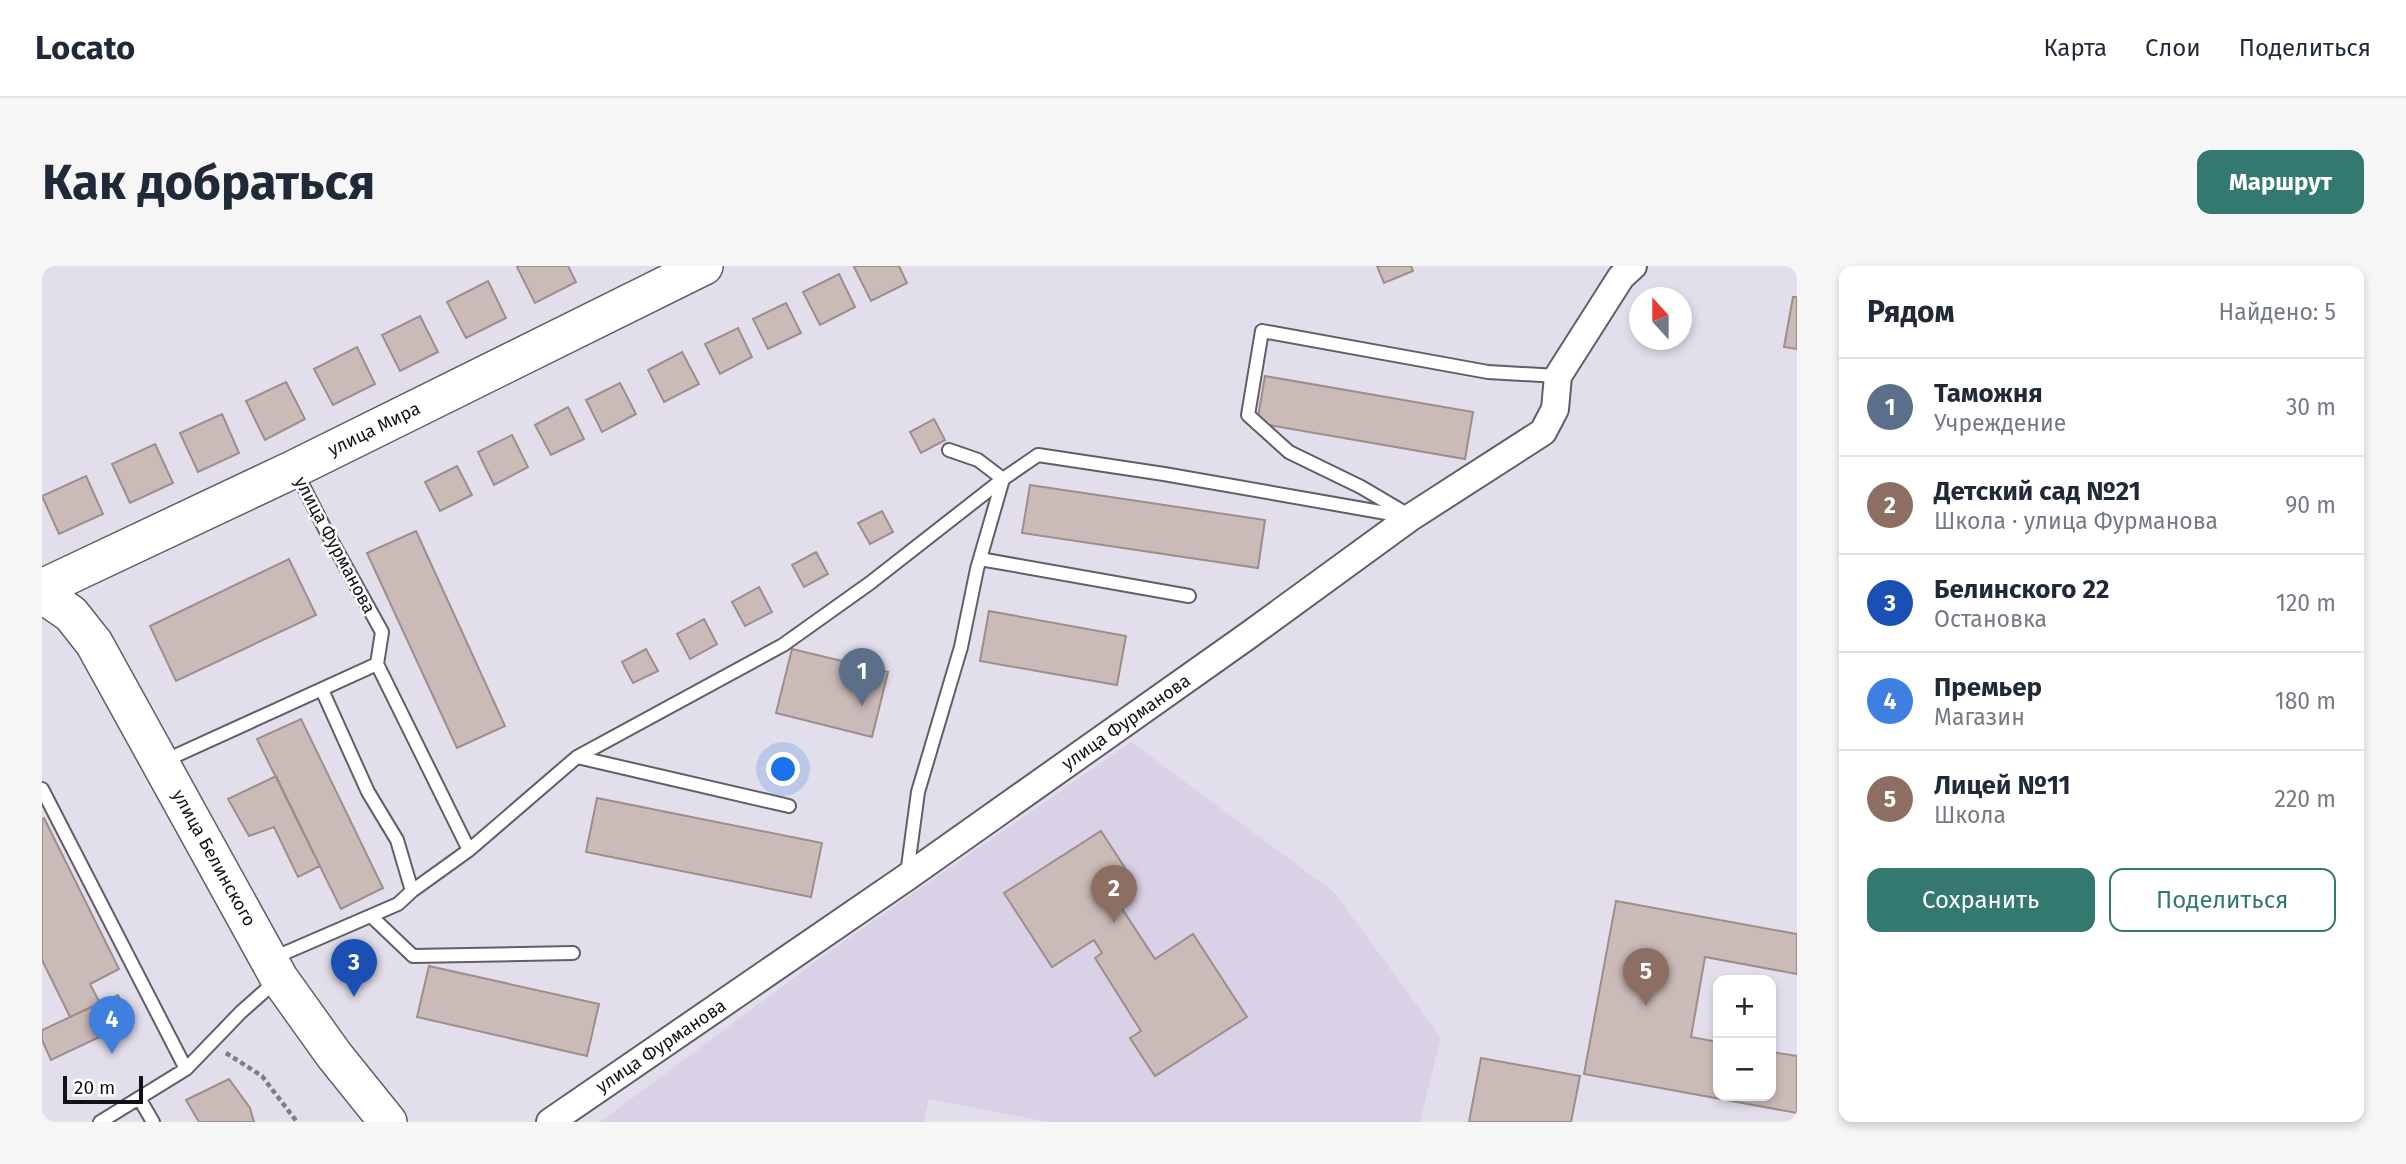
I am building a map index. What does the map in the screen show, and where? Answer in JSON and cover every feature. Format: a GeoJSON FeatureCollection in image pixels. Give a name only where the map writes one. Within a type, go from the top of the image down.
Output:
{"type":"FeatureCollection","features":[{"type":"Feature","properties":{"kind":"main road","name":"улица Мира"},"geometry":{"type":"LineString","coordinates":[[42,588],[295,469],[704,266]]}},
{"type":"Feature","properties":{"kind":"main road","name":"улица Белинского"},"geometry":{"type":"LineString","coordinates":[[42,594],[71,614],[94,643],[275,969],[334,1055],[388,1122]]}},
{"type":"Feature","properties":{"kind":"street","name":"улица Фурманова"},"geometry":{"type":"LineString","coordinates":[[550,1122],[907,877],[1411,517],[1543,432],[1555,409],[1558,376],[1621,277],[1633,266]]}},
{"type":"Feature","properties":{"kind":"lane"},"geometry":{"type":"LineString","coordinates":[[1411,517],[1361,487],[1289,452],[1248,415],[1262,331],[1488,372],[1558,376]]}},
{"type":"Feature","properties":{"kind":"lane"},"geometry":{"type":"LineString","coordinates":[[949,450],[978,460],[1003,479]]}},
{"type":"Feature","properties":{"kind":"lane"},"geometry":{"type":"LineString","coordinates":[[100,1122],[186,1069],[275,969],[398,904],[469,850],[578,757],[783,645],[870,583],[1003,479],[1038,455],[1411,517]]}},
{"type":"Feature","properties":{"kind":"lane","name":"улица Фурманова"},"geometry":{"type":"LineString","coordinates":[[295,469],[382,632],[377,664]]}},
{"type":"Feature","properties":{"kind":"lane"},"geometry":{"type":"LineString","coordinates":[[907,877],[918,792],[961,647],[980,559],[1003,479]]}},
{"type":"Feature","properties":{"kind":"lane"},"geometry":{"type":"LineString","coordinates":[[980,559],[1189,596]]}},
{"type":"Feature","properties":{"kind":"lane"},"geometry":{"type":"LineString","coordinates":[[160,763],[377,664],[469,850]]}},
{"type":"Feature","properties":{"kind":"lane"},"geometry":{"type":"LineString","coordinates":[[323,690],[369,792],[397,841],[412,891]]}},
{"type":"Feature","properties":{"kind":"lane"},"geometry":{"type":"LineString","coordinates":[[578,757],[789,806]]}},
{"type":"Feature","properties":{"kind":"lane"},"geometry":{"type":"LineString","coordinates":[[42,789],[186,1069]]}},
{"type":"Feature","properties":{"kind":"lane"},"geometry":{"type":"LineString","coordinates":[[371,916],[413,956],[573,953]]}},
{"type":"Feature","properties":{"kind":"lane"},"geometry":{"type":"LineString","coordinates":[[139,1098],[153,1122]]}},
{"type":"Feature","properties":{"kind":"path"},"geometry":{"type":"LineString","coordinates":[[210,1044],[262,1076],[297,1122]]}},
{"type":"Feature","properties":{"kind":"shaded area"},"geometry":{"type":"Polygon","coordinates":[[[1131,742],[1334,892],[1441,1038],[1420,1122],[1048,1122],[929,1099],[923,1122],[600,1122],[826,954],[1131,742]]]}},
{"type":"Feature","properties":{"kind":"building"},"geometry":{"type":"Polygon","coordinates":[[[568,266],[576,282],[535,303],[517,267],[568,266]]]}},
{"type":"Feature","properties":{"kind":"building"},"geometry":{"type":"Polygon","coordinates":[[[899,266],[907,283],[871,301],[854,267],[899,266]]]}},
{"type":"Feature","properties":{"kind":"building"},"geometry":{"type":"Polygon","coordinates":[[[1377,266],[1411,266],[1413,271],[1384,283],[1377,266]]]}},
{"type":"Feature","properties":{"kind":"building"},"geometry":{"type":"Polygon","coordinates":[[[839,274],[855,307],[820,325],[803,292],[839,274]]]}},
{"type":"Feature","properties":{"kind":"building"},"geometry":{"type":"Polygon","coordinates":[[[488,281],[506,318],[466,338],[447,302],[488,281]]]}},
{"type":"Feature","properties":{"kind":"building"},"geometry":{"type":"Polygon","coordinates":[[[1793,297],[1797,297],[1797,349],[1784,347],[1793,297]]]}},
{"type":"Feature","properties":{"kind":"building"},"geometry":{"type":"Polygon","coordinates":[[[786,303],[801,333],[768,349],[753,319],[786,303]]]}},
{"type":"Feature","properties":{"kind":"building"},"geometry":{"type":"Polygon","coordinates":[[[420,316],[438,352],[400,371],[382,335],[420,316]]]}},
{"type":"Feature","properties":{"kind":"building"},"geometry":{"type":"Polygon","coordinates":[[[738,328],[752,357],[720,374],[705,344],[738,328]]]}},
{"type":"Feature","properties":{"kind":"building"},"geometry":{"type":"Polygon","coordinates":[[[357,347],[375,384],[333,405],[314,369],[357,347]]]}},
{"type":"Feature","properties":{"kind":"building"},"geometry":{"type":"Polygon","coordinates":[[[682,352],[699,384],[664,402],[648,370],[682,352]]]}},
{"type":"Feature","properties":{"kind":"building"},"geometry":{"type":"Polygon","coordinates":[[[1265,376],[1473,412],[1465,459],[1257,423],[1265,376]]]}},
{"type":"Feature","properties":{"kind":"building"},"geometry":{"type":"Polygon","coordinates":[[[286,382],[305,419],[265,440],[246,401],[286,382]]]}},
{"type":"Feature","properties":{"kind":"building"},"geometry":{"type":"Polygon","coordinates":[[[620,383],[636,414],[602,432],[586,400],[620,383]]]}},
{"type":"Feature","properties":{"kind":"building"},"geometry":{"type":"Polygon","coordinates":[[[568,407],[584,439],[551,455],[535,425],[568,407]]]}},
{"type":"Feature","properties":{"kind":"building"},"geometry":{"type":"Polygon","coordinates":[[[222,414],[239,453],[198,472],[180,433],[222,414]]]}},
{"type":"Feature","properties":{"kind":"building"},"geometry":{"type":"Polygon","coordinates":[[[934,419],[945,440],[921,453],[910,432],[934,419]]]}},
{"type":"Feature","properties":{"kind":"building"},"geometry":{"type":"Polygon","coordinates":[[[512,435],[528,467],[494,485],[478,452],[512,435]]]}},
{"type":"Feature","properties":{"kind":"building"},"geometry":{"type":"Polygon","coordinates":[[[155,444],[173,483],[130,503],[112,464],[155,444]]]}},
{"type":"Feature","properties":{"kind":"building"},"geometry":{"type":"Polygon","coordinates":[[[457,466],[472,495],[440,511],[425,482],[457,466]]]}},
{"type":"Feature","properties":{"kind":"building"},"geometry":{"type":"Polygon","coordinates":[[[86,476],[103,514],[59,534],[42,496],[86,476]]]}},
{"type":"Feature","properties":{"kind":"building"},"geometry":{"type":"Polygon","coordinates":[[[1030,485],[1265,520],[1258,568],[1022,533],[1030,485]]]}},
{"type":"Feature","properties":{"kind":"building"},"geometry":{"type":"Polygon","coordinates":[[[882,511],[893,532],[870,544],[858,523],[882,511]]]}},
{"type":"Feature","properties":{"kind":"building"},"geometry":{"type":"Polygon","coordinates":[[[416,531],[505,726],[457,748],[367,553],[416,531]]]}},
{"type":"Feature","properties":{"kind":"building"},"geometry":{"type":"Polygon","coordinates":[[[816,552],[828,574],[804,587],[792,565],[816,552]]]}},
{"type":"Feature","properties":{"kind":"building"},"geometry":{"type":"Polygon","coordinates":[[[289,559],[316,615],[176,681],[150,626],[289,559]]]}},
{"type":"Feature","properties":{"kind":"building"},"geometry":{"type":"Polygon","coordinates":[[[759,587],[772,612],[745,626],[732,602],[759,587]]]}},
{"type":"Feature","properties":{"kind":"building"},"geometry":{"type":"Polygon","coordinates":[[[989,611],[1126,636],[1117,685],[980,661],[989,611]]]}},
{"type":"Feature","properties":{"kind":"building"},"geometry":{"type":"Polygon","coordinates":[[[704,619],[717,644],[690,659],[677,634],[704,619]]]}},
{"type":"Feature","properties":{"kind":"building"},"geometry":{"type":"Polygon","coordinates":[[[646,649],[658,671],[633,683],[622,662],[646,649]]]}},
{"type":"Feature","properties":{"kind":"building"},"geometry":{"type":"Polygon","coordinates":[[[792,649],[888,672],[872,737],[776,713],[792,649]]]}},
{"type":"Feature","properties":{"kind":"building"},"geometry":{"type":"Polygon","coordinates":[[[301,719],[383,888],[341,909],[257,739],[301,719]]]}},
{"type":"Feature","properties":{"kind":"building"},"geometry":{"type":"Polygon","coordinates":[[[276,776],[320,866],[298,877],[274,827],[249,836],[228,799],[276,776]]]}},
{"type":"Feature","properties":{"kind":"building"},"geometry":{"type":"Polygon","coordinates":[[[597,798],[822,843],[811,897],[586,852],[597,798]]]}},
{"type":"Feature","properties":{"kind":"building"},"geometry":{"type":"Polygon","coordinates":[[[44,818],[119,969],[90,984],[100,1003],[70,1017],[42,960],[44,818]]]}},
{"type":"Feature","properties":{"kind":"building"},"geometry":{"type":"Polygon","coordinates":[[[1101,831],[1125,868],[1104,881],[1155,959],[1193,934],[1247,1017],[1155,1076],[1130,1038],[1141,1031],[1095,958],[1102,953],[1094,940],[1052,967],[1004,893],[1101,831]]]}},
{"type":"Feature","properties":{"kind":"building"},"geometry":{"type":"Polygon","coordinates":[[[1616,901],[1797,934],[1797,974],[1705,957],[1691,1037],[1713,1041],[1713,1098],[1584,1074],[1616,901]]]}},
{"type":"Feature","properties":{"kind":"building"},"geometry":{"type":"Polygon","coordinates":[[[429,966],[599,1004],[587,1056],[417,1017],[429,966]]]}},
{"type":"Feature","properties":{"kind":"building"},"geometry":{"type":"Polygon","coordinates":[[[118,995],[131,1022],[51,1060],[42,1040],[42,1030],[118,995]]]}},
{"type":"Feature","properties":{"kind":"building"},"geometry":{"type":"Polygon","coordinates":[[[1776,1053],[1797,1056],[1797,1113],[1731,1101],[1776,1101],[1776,1053]]]}},
{"type":"Feature","properties":{"kind":"building"},"geometry":{"type":"Polygon","coordinates":[[[1481,1058],[1580,1076],[1571,1122],[1469,1122],[1481,1058]]]}},
{"type":"Feature","properties":{"kind":"building"},"geometry":{"type":"Polygon","coordinates":[[[229,1079],[250,1108],[254,1122],[199,1122],[186,1100],[229,1079]]]}},
{"type":"Feature","properties":{"kind":"place","name":"Таможня"},"geometry":{"type":"Point","coordinates":[862,706]}},
{"type":"Feature","properties":{"kind":"place","name":"Детский сад №21"},"geometry":{"type":"Point","coordinates":[1114,923]}},
{"type":"Feature","properties":{"kind":"place","name":"Белинского 22"},"geometry":{"type":"Point","coordinates":[354,997]}},
{"type":"Feature","properties":{"kind":"place","name":"Лицей №11"},"geometry":{"type":"Point","coordinates":[1646,1006]}},
{"type":"Feature","properties":{"kind":"place","name":"Премьер"},"geometry":{"type":"Point","coordinates":[112,1054]}}]}
